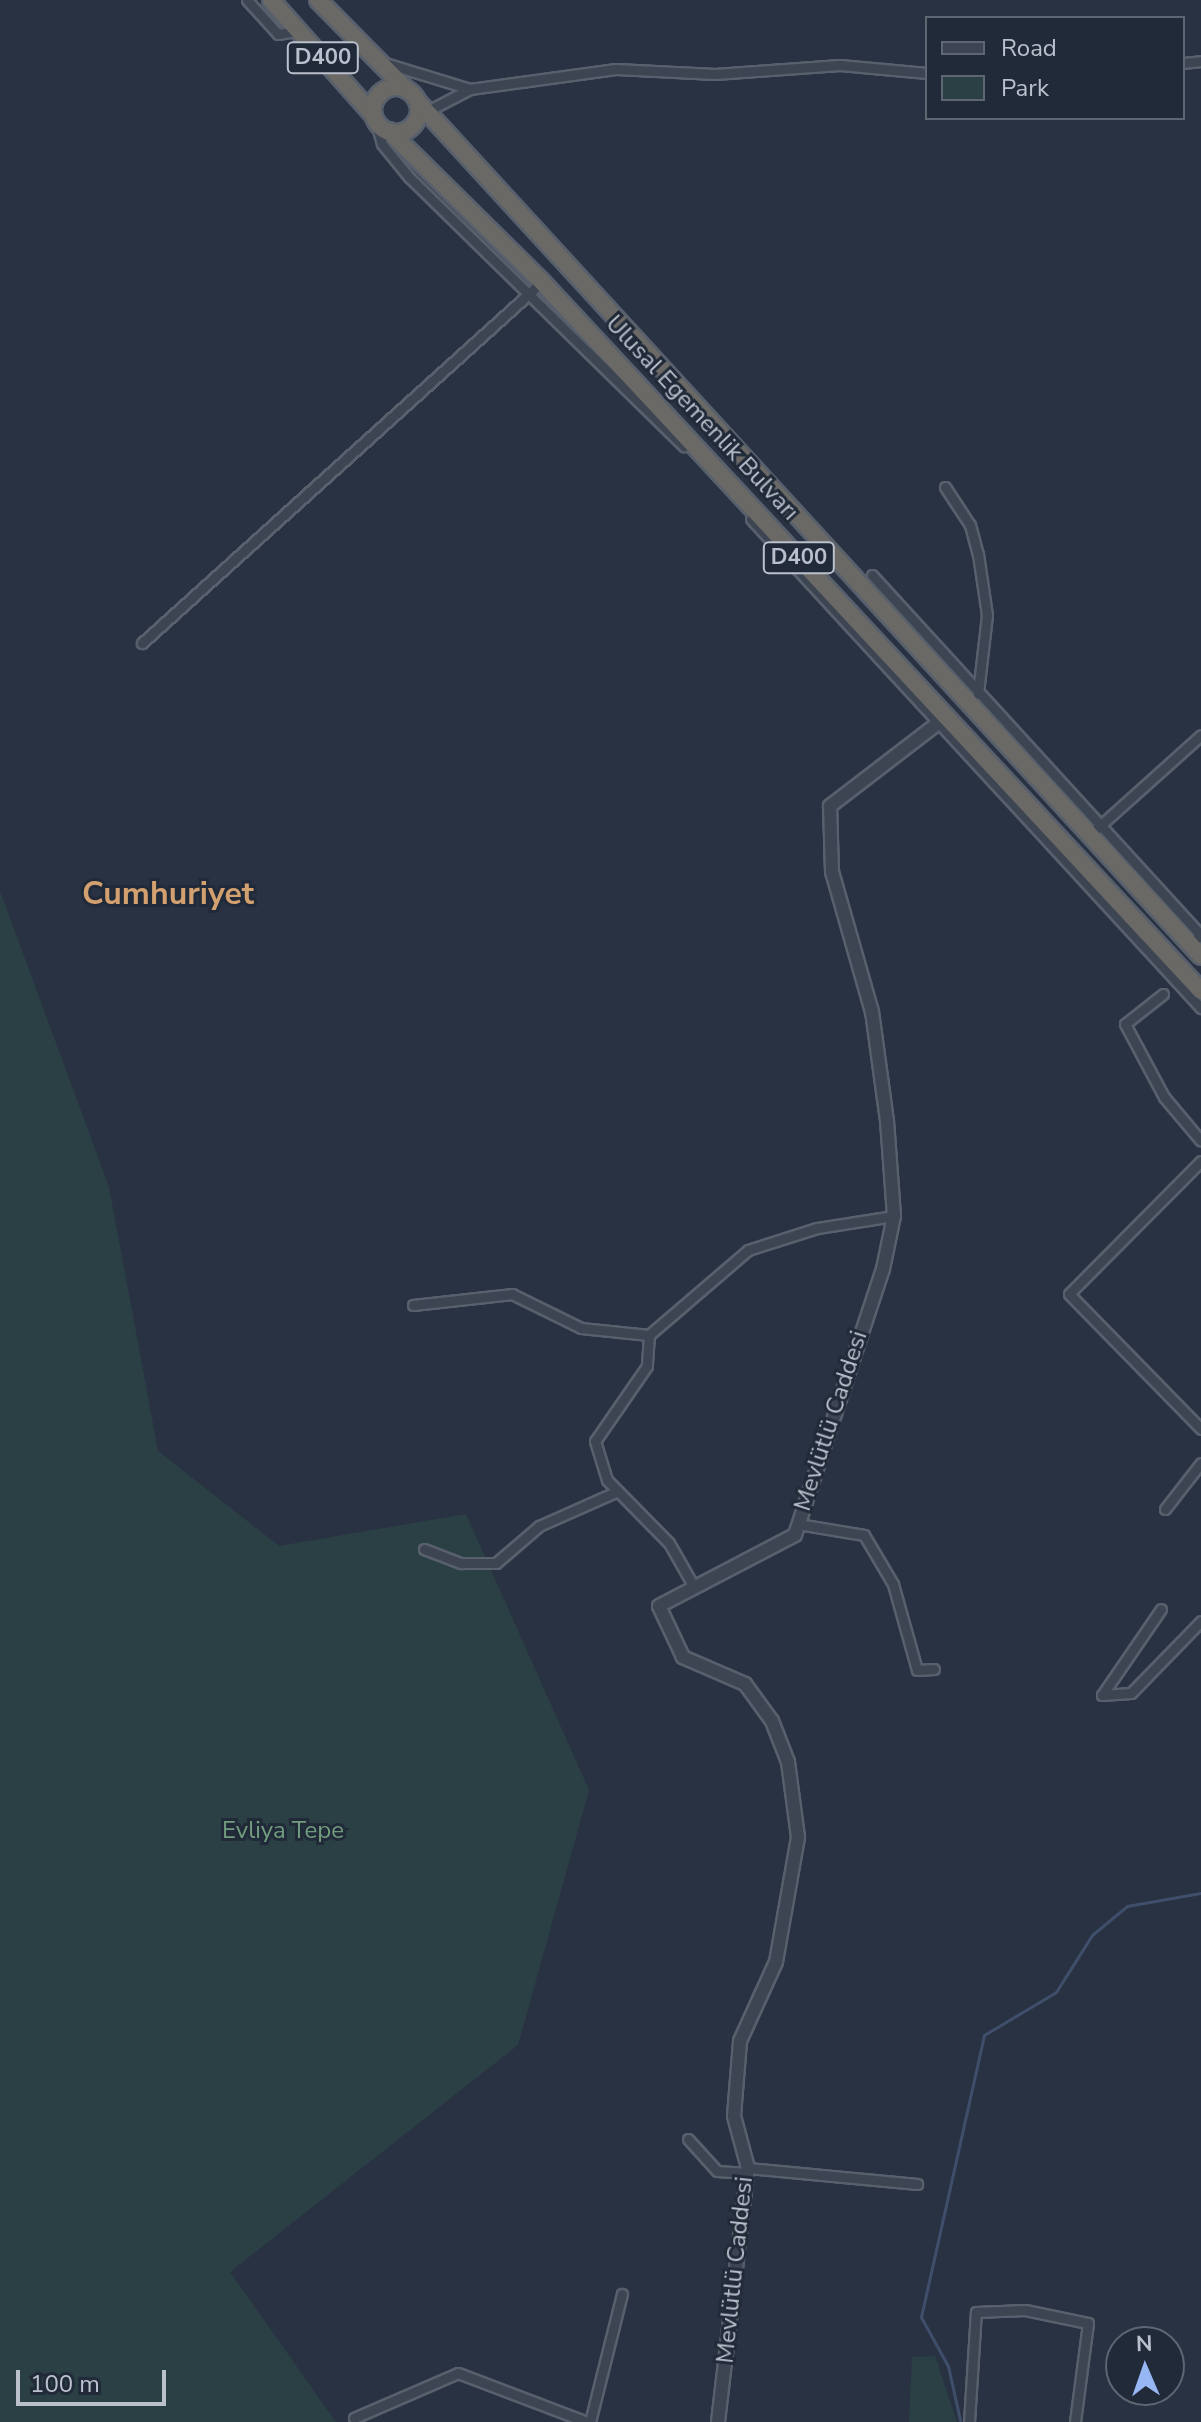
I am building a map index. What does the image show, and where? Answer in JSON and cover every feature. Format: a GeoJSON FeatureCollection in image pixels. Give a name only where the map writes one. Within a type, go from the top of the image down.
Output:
{"type":"FeatureCollection","features":[{"type":"Feature","properties":{"kind":"highway","name":"D400"},"geometry":{"type":"LineString","coordinates":[[271,0],[374,116]]}},
{"type":"Feature","properties":{"kind":"highway","name":"Ulusal Egemenlik Bulvarı"},"geometry":{"type":"LineString","coordinates":[[318,0],[1094,831],[1196,950]]}},
{"type":"Feature","properties":{"kind":"highway"},"geometry":{"type":"LineString","coordinates":[[374,116],[385,90],[417,104],[410,128],[389,131]]}},
{"type":"Feature","properties":{"kind":"highway","name":"Ulusal Egemenlik Bulvarı"},"geometry":{"type":"LineString","coordinates":[[374,116],[542,282],[942,720],[1201,991]]}},
{"type":"Feature","properties":{"kind":"street"},"geometry":{"type":"LineString","coordinates":[[247,0],[278,34],[298,31]]}},
{"type":"Feature","properties":{"kind":"street"},"geometry":{"type":"LineString","coordinates":[[377,61],[470,89]]}},
{"type":"Feature","properties":{"kind":"street"},"geometry":{"type":"LineString","coordinates":[[417,104],[470,89],[616,69],[715,74],[840,65],[925,73]]}},
{"type":"Feature","properties":{"kind":"street"},"geometry":{"type":"LineString","coordinates":[[374,116],[391,158],[528,295],[699,456]]}},
{"type":"Feature","properties":{"kind":"street"},"geometry":{"type":"LineString","coordinates":[[142,643],[542,282]]}},
{"type":"Feature","properties":{"kind":"street"},"geometry":{"type":"LineString","coordinates":[[945,487],[978,554],[987,615],[978,693]]}},
{"type":"Feature","properties":{"kind":"street"},"geometry":{"type":"LineString","coordinates":[[872,575],[978,693],[1094,831],[1201,735]]}},
{"type":"Feature","properties":{"kind":"street"},"geometry":{"type":"LineString","coordinates":[[942,720],[1201,1008]]}},
{"type":"Feature","properties":{"kind":"street","name":"Mevlütlü Caddesi"},"geometry":{"type":"LineString","coordinates":[[718,2422],[747,2170],[734,2116],[740,2041],[776,1962],[798,1837],[788,1762],[772,1721],[745,1684],[683,1657],[659,1606],[693,1585],[795,1535],[894,1216],[872,1012],[832,872],[830,806],[942,720]]}},
{"type":"Feature","properties":{"kind":"street"},"geometry":{"type":"LineString","coordinates":[[1163,994],[1125,1024],[1164,1097],[1201,1141]]}},
{"type":"Feature","properties":{"kind":"street"},"geometry":{"type":"LineString","coordinates":[[1201,1161],[1069,1294],[1201,1429]]}},
{"type":"Feature","properties":{"kind":"street"},"geometry":{"type":"LineString","coordinates":[[693,1585],[669,1543],[618,1491],[595,1441],[647,1366],[649,1335],[748,1250],[817,1228],[894,1216]]}},
{"type":"Feature","properties":{"kind":"street"},"geometry":{"type":"LineString","coordinates":[[413,1305],[512,1294],[581,1328],[649,1335]]}},
{"type":"Feature","properties":{"kind":"street"},"geometry":{"type":"LineString","coordinates":[[1165,1509],[1201,1463]]}},
{"type":"Feature","properties":{"kind":"street"},"geometry":{"type":"LineString","coordinates":[[424,1549],[461,1563],[496,1563],[539,1526],[618,1491]]}},
{"type":"Feature","properties":{"kind":"street"},"geometry":{"type":"LineString","coordinates":[[798,1524],[864,1535],[893,1584],[917,1670],[934,1669]]}},
{"type":"Feature","properties":{"kind":"street"},"geometry":{"type":"LineString","coordinates":[[1161,1609],[1102,1695],[1131,1693],[1201,1621]]}},
{"type":"Feature","properties":{"kind":"street"},"geometry":{"type":"LineString","coordinates":[[688,2139],[717,2171],[747,2170],[917,2184]]}},
{"type":"Feature","properties":{"kind":"street"},"geometry":{"type":"LineString","coordinates":[[354,2418],[458,2373],[589,2422],[622,2294]]}},
{"type":"Feature","properties":{"kind":"street"},"geometry":{"type":"LineString","coordinates":[[969,2422],[976,2312],[1025,2310],[1088,2323],[1075,2422]]}},
{"type":"Feature","properties":{"kind":"green space","name":"Evliya Tepe"},"geometry":{"type":"Polygon","coordinates":[[[0,891],[109,1187],[158,1451],[279,1546],[466,1514],[589,1790],[518,2045],[230,2272],[336,2422],[0,2422],[0,891]]]}},
{"type":"Feature","properties":{"kind":"green space"},"geometry":{"type":"Polygon","coordinates":[[[935,2356],[957,2422],[909,2422],[912,2357],[935,2356]]]}},
{"type":"Feature","properties":{"kind":"waterway"},"geometry":{"type":"LineString","coordinates":[[960,2420],[948,2366],[921,2317],[984,2035],[1056,1992],[1092,1935],[1127,1906],[1201,1893]]}},
{"type":"Feature","properties":{"kind":"district","name":"Cumhuriyet"},"geometry":{"type":"Point","coordinates":[168,894]}}]}
